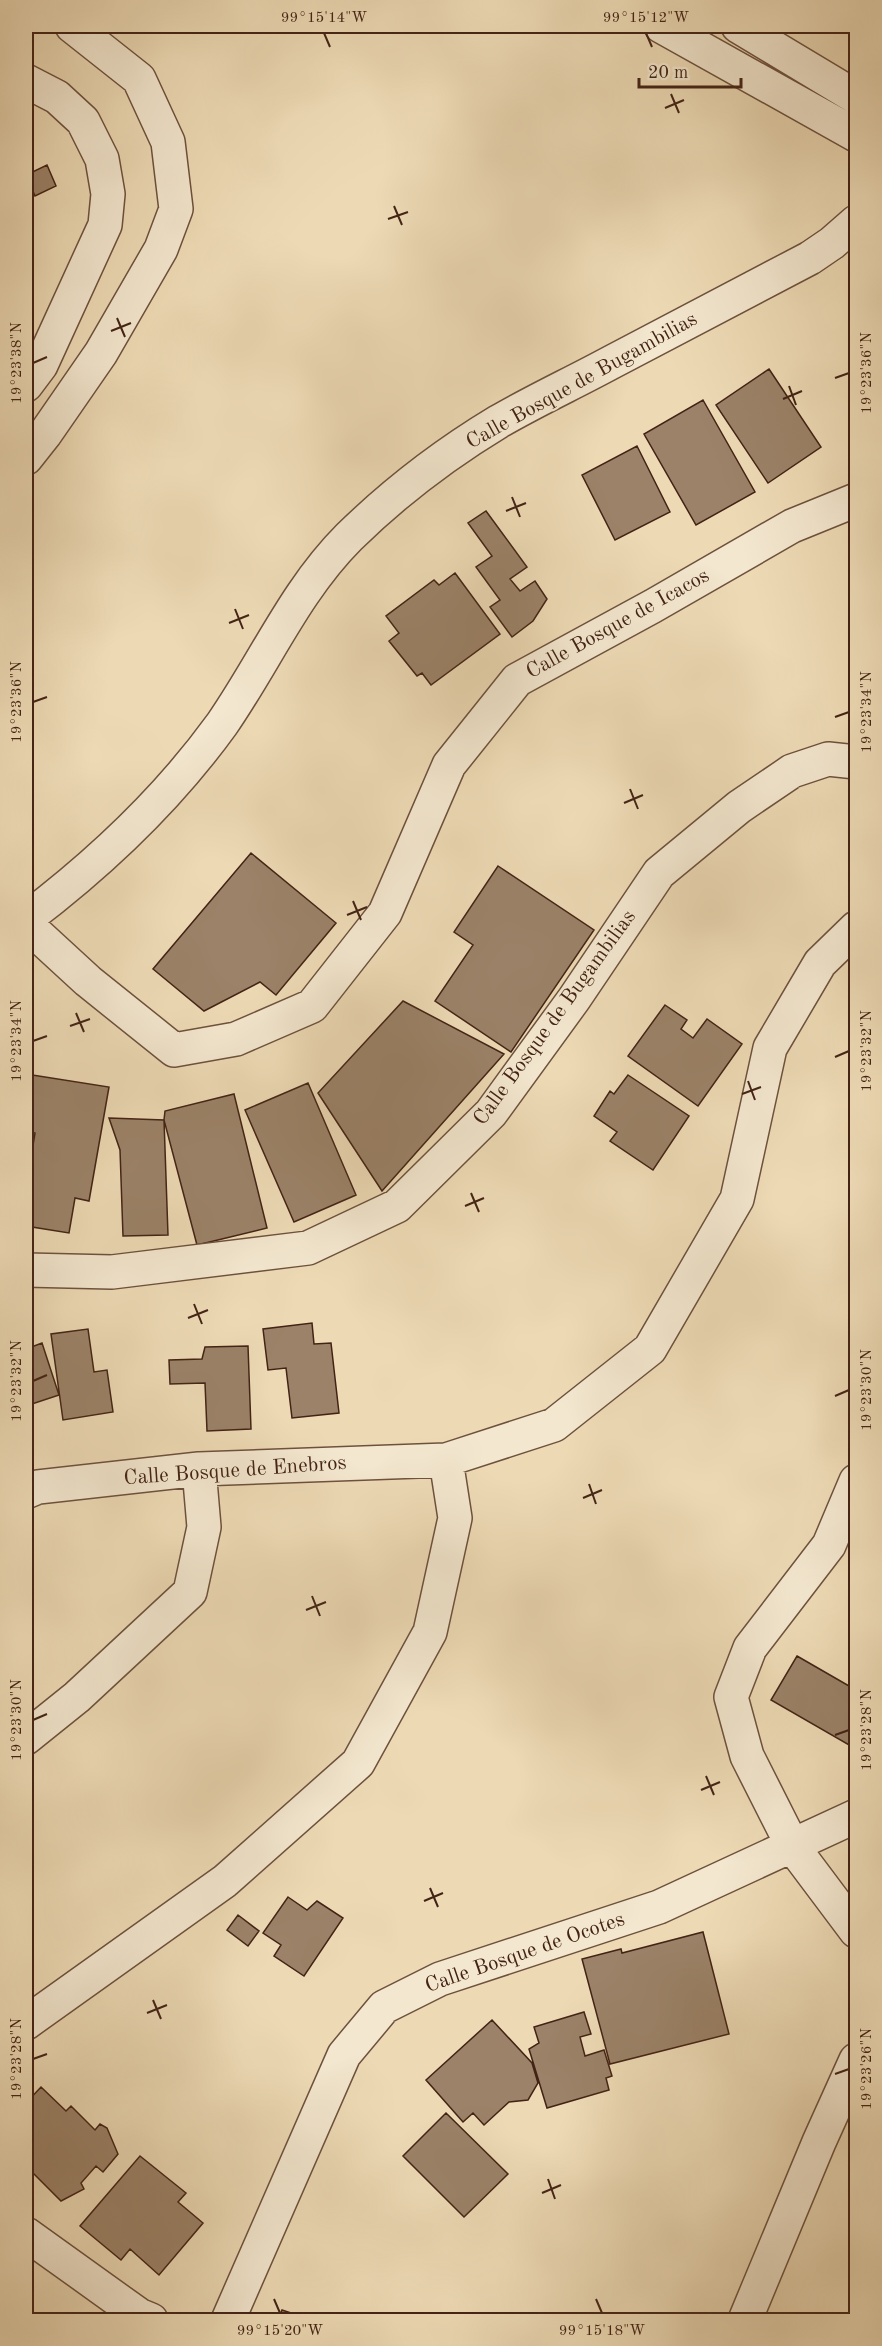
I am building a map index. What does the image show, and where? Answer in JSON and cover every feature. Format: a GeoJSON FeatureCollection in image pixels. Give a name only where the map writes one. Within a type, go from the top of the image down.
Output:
{"type":"FeatureCollection","features":[{"type":"Feature","properties":{"kind":"street"},"geometry":{"type":"LineString","coordinates":[[26,458],[101,353],[161,249],[176,209],[168,142],[139,79],[72,26]]}},
{"type":"Feature","properties":{"kind":"street"},"geometry":{"type":"LineString","coordinates":[[661,26],[856,135]]}},
{"type":"Feature","properties":{"kind":"street"},"geometry":{"type":"LineString","coordinates":[[738,26],[856,96]]}},
{"type":"Feature","properties":{"kind":"street"},"geometry":{"type":"LineString","coordinates":[[26,81],[57,97],[83,121],[102,159],[108,194],[105,225],[41,365],[26,385]]}},
{"type":"Feature","properties":{"kind":"street","name":"Calle Bosque de Bugambilias"},"geometry":{"type":"LineString","coordinates":[[26,919],[111,850],[189,767],[252,679],[309,582],[348,538],[395,496],[445,457],[498,422],[810,258],[856,222]]}},
{"type":"Feature","properties":{"kind":"street","name":"Calle Bosque de Icacos"},"geometry":{"type":"LineString","coordinates":[[26,924],[88,981],[174,1050],[236,1039],[312,1006],[385,913],[449,765],[517,680],[653,606],[792,526],[856,500]]}},
{"type":"Feature","properties":{"kind":"street","name":"Calle Bosque de Bugambilias"},"geometry":{"type":"LineString","coordinates":[[26,1270],[112,1272],[308,1248],[397,1206],[491,1113],[574,999],[659,873],[739,807],[792,771],[828,759],[856,762]]}},
{"type":"Feature","properties":{"kind":"street"},"geometry":{"type":"LineString","coordinates":[[26,2024],[225,1881],[358,1763],[430,1632],[455,1518],[446,1460],[554,1425],[650,1350],[736,1199],[770,1048],[820,963],[856,928]]}},
{"type":"Feature","properties":{"kind":"street","name":"Calle Bosque de Enebros"},"geometry":{"type":"LineString","coordinates":[[26,1492],[38,1486],[199,1469],[446,1460]]}},
{"type":"Feature","properties":{"kind":"street"},"geometry":{"type":"LineString","coordinates":[[26,1738],[77,1697],[190,1592],[204,1527],[199,1469]]}},
{"type":"Feature","properties":{"kind":"street"},"geometry":{"type":"LineString","coordinates":[[856,1480],[829,1545],[750,1648],[731,1697],[747,1756],[793,1847],[856,1931]]}},
{"type":"Feature","properties":{"kind":"street","name":"Calle Bosque de Ocotes"},"geometry":{"type":"LineString","coordinates":[[228,2320],[344,2055],[384,2007],[440,1979],[659,1907],[856,1816]]}},
{"type":"Feature","properties":{"kind":"street"},"geometry":{"type":"LineString","coordinates":[[745,2320],[819,2142],[856,2060]]}},
{"type":"Feature","properties":{"kind":"street"},"geometry":{"type":"LineString","coordinates":[[26,2234],[139,2315],[151,2320]]}},
{"type":"Feature","properties":{"kind":"building"},"geometry":{"type":"Polygon","coordinates":[[[47,165],[56,186],[35,196],[26,175],[47,165]]]}},
{"type":"Feature","properties":{"kind":"building"},"geometry":{"type":"Polygon","coordinates":[[[769,369],[821,447],[768,483],[716,405],[769,369]]]}},
{"type":"Feature","properties":{"kind":"building"},"geometry":{"type":"Polygon","coordinates":[[[703,400],[755,492],[696,525],[644,434],[703,400]]]}},
{"type":"Feature","properties":{"kind":"building"},"geometry":{"type":"Polygon","coordinates":[[[637,446],[670,512],[615,540],[582,475],[637,446]]]}},
{"type":"Feature","properties":{"kind":"building"},"geometry":{"type":"Polygon","coordinates":[[[486,511],[527,567],[510,579],[520,591],[535,581],[547,599],[533,621],[512,637],[490,607],[500,600],[476,567],[492,556],[468,523],[486,511]]]}},
{"type":"Feature","properties":{"kind":"building"},"geometry":{"type":"Polygon","coordinates":[[[455,573],[500,634],[431,685],[422,673],[417,676],[389,641],[399,633],[386,616],[434,580],[439,585],[455,573]]]}},
{"type":"Feature","properties":{"kind":"building"},"geometry":{"type":"Polygon","coordinates":[[[251,853],[336,923],[276,995],[260,982],[204,1011],[153,969],[251,853]]]}},
{"type":"Feature","properties":{"kind":"building"},"geometry":{"type":"Polygon","coordinates":[[[498,866],[594,930],[511,1052],[435,1001],[473,945],[454,932],[498,866]]]}},
{"type":"Feature","properties":{"kind":"building"},"geometry":{"type":"Polygon","coordinates":[[[403,1001],[504,1054],[382,1191],[318,1093],[403,1001]]]}},
{"type":"Feature","properties":{"kind":"building"},"geometry":{"type":"Polygon","coordinates":[[[665,1005],[687,1020],[681,1029],[693,1038],[707,1019],[742,1044],[698,1106],[628,1056],[665,1005]]]}},
{"type":"Feature","properties":{"kind":"building"},"geometry":{"type":"Polygon","coordinates":[[[26,1074],[109,1087],[89,1201],[75,1198],[69,1233],[26,1226],[26,1188],[35,1133],[26,1131],[26,1074]]]}},
{"type":"Feature","properties":{"kind":"building"},"geometry":{"type":"Polygon","coordinates":[[[628,1075],[689,1116],[653,1170],[610,1141],[617,1132],[594,1116],[610,1091],[614,1094],[628,1075]]]}},
{"type":"Feature","properties":{"kind":"building"},"geometry":{"type":"Polygon","coordinates":[[[308,1083],[356,1195],[294,1222],[245,1110],[308,1083]]]}},
{"type":"Feature","properties":{"kind":"building"},"geometry":{"type":"Polygon","coordinates":[[[234,1094],[267,1228],[197,1245],[164,1120],[165,1111],[234,1094]]]}},
{"type":"Feature","properties":{"kind":"building"},"geometry":{"type":"Polygon","coordinates":[[[109,1118],[164,1120],[168,1235],[123,1236],[120,1150],[109,1118]]]}},
{"type":"Feature","properties":{"kind":"building"},"geometry":{"type":"Polygon","coordinates":[[[312,1323],[314,1344],[331,1343],[339,1413],[292,1418],[286,1368],[268,1370],[263,1329],[312,1323]]]}},
{"type":"Feature","properties":{"kind":"building"},"geometry":{"type":"Polygon","coordinates":[[[88,1329],[94,1372],[107,1370],[113,1412],[63,1420],[51,1334],[88,1329]]]}},
{"type":"Feature","properties":{"kind":"building"},"geometry":{"type":"Polygon","coordinates":[[[42,1343],[59,1395],[26,1406],[26,1349],[42,1343]]]}},
{"type":"Feature","properties":{"kind":"building"},"geometry":{"type":"Polygon","coordinates":[[[248,1346],[251,1429],[207,1431],[205,1383],[170,1384],[169,1360],[202,1359],[205,1347],[248,1346]]]}},
{"type":"Feature","properties":{"kind":"building"},"geometry":{"type":"Polygon","coordinates":[[[797,1656],[856,1690],[856,1749],[771,1700],[797,1656]]]}},
{"type":"Feature","properties":{"kind":"building"},"geometry":{"type":"Polygon","coordinates":[[[288,1897],[307,1910],[317,1901],[343,1918],[304,1976],[274,1956],[281,1945],[263,1933],[288,1897]]]}},
{"type":"Feature","properties":{"kind":"building"},"geometry":{"type":"Polygon","coordinates":[[[238,1915],[259,1931],[248,1946],[227,1930],[238,1915]]]}},
{"type":"Feature","properties":{"kind":"building"},"geometry":{"type":"Polygon","coordinates":[[[703,1932],[729,2034],[610,2064],[582,1959],[621,1949],[622,1953],[703,1932]]]}},
{"type":"Feature","properties":{"kind":"building"},"geometry":{"type":"Polygon","coordinates":[[[584,2012],[591,2034],[580,2037],[585,2056],[604,2050],[612,2076],[606,2078],[609,2090],[547,2108],[529,2049],[539,2043],[534,2027],[584,2012]]]}},
{"type":"Feature","properties":{"kind":"building"},"geometry":{"type":"Polygon","coordinates":[[[492,2020],[532,2063],[538,2083],[528,2100],[509,2102],[484,2125],[473,2113],[463,2122],[426,2080],[492,2020]]]}},
{"type":"Feature","properties":{"kind":"building"},"geometry":{"type":"Polygon","coordinates":[[[41,2087],[66,2111],[71,2106],[95,2130],[100,2124],[107,2128],[118,2154],[103,2172],[96,2166],[81,2183],[84,2189],[61,2201],[26,2166],[26,2103],[41,2087]]]}},
{"type":"Feature","properties":{"kind":"building"},"geometry":{"type":"Polygon","coordinates":[[[446,2113],[508,2174],[464,2217],[403,2156],[446,2113]]]}},
{"type":"Feature","properties":{"kind":"building"},"geometry":{"type":"Polygon","coordinates":[[[140,2156],[186,2193],[178,2202],[203,2223],[159,2275],[130,2249],[121,2260],[80,2226],[140,2156]]]}},
{"type":"Feature","properties":{"kind":"building"},"geometry":{"type":"Polygon","coordinates":[[[282,2310],[312,2320],[278,2320],[282,2310]]]}}]}
